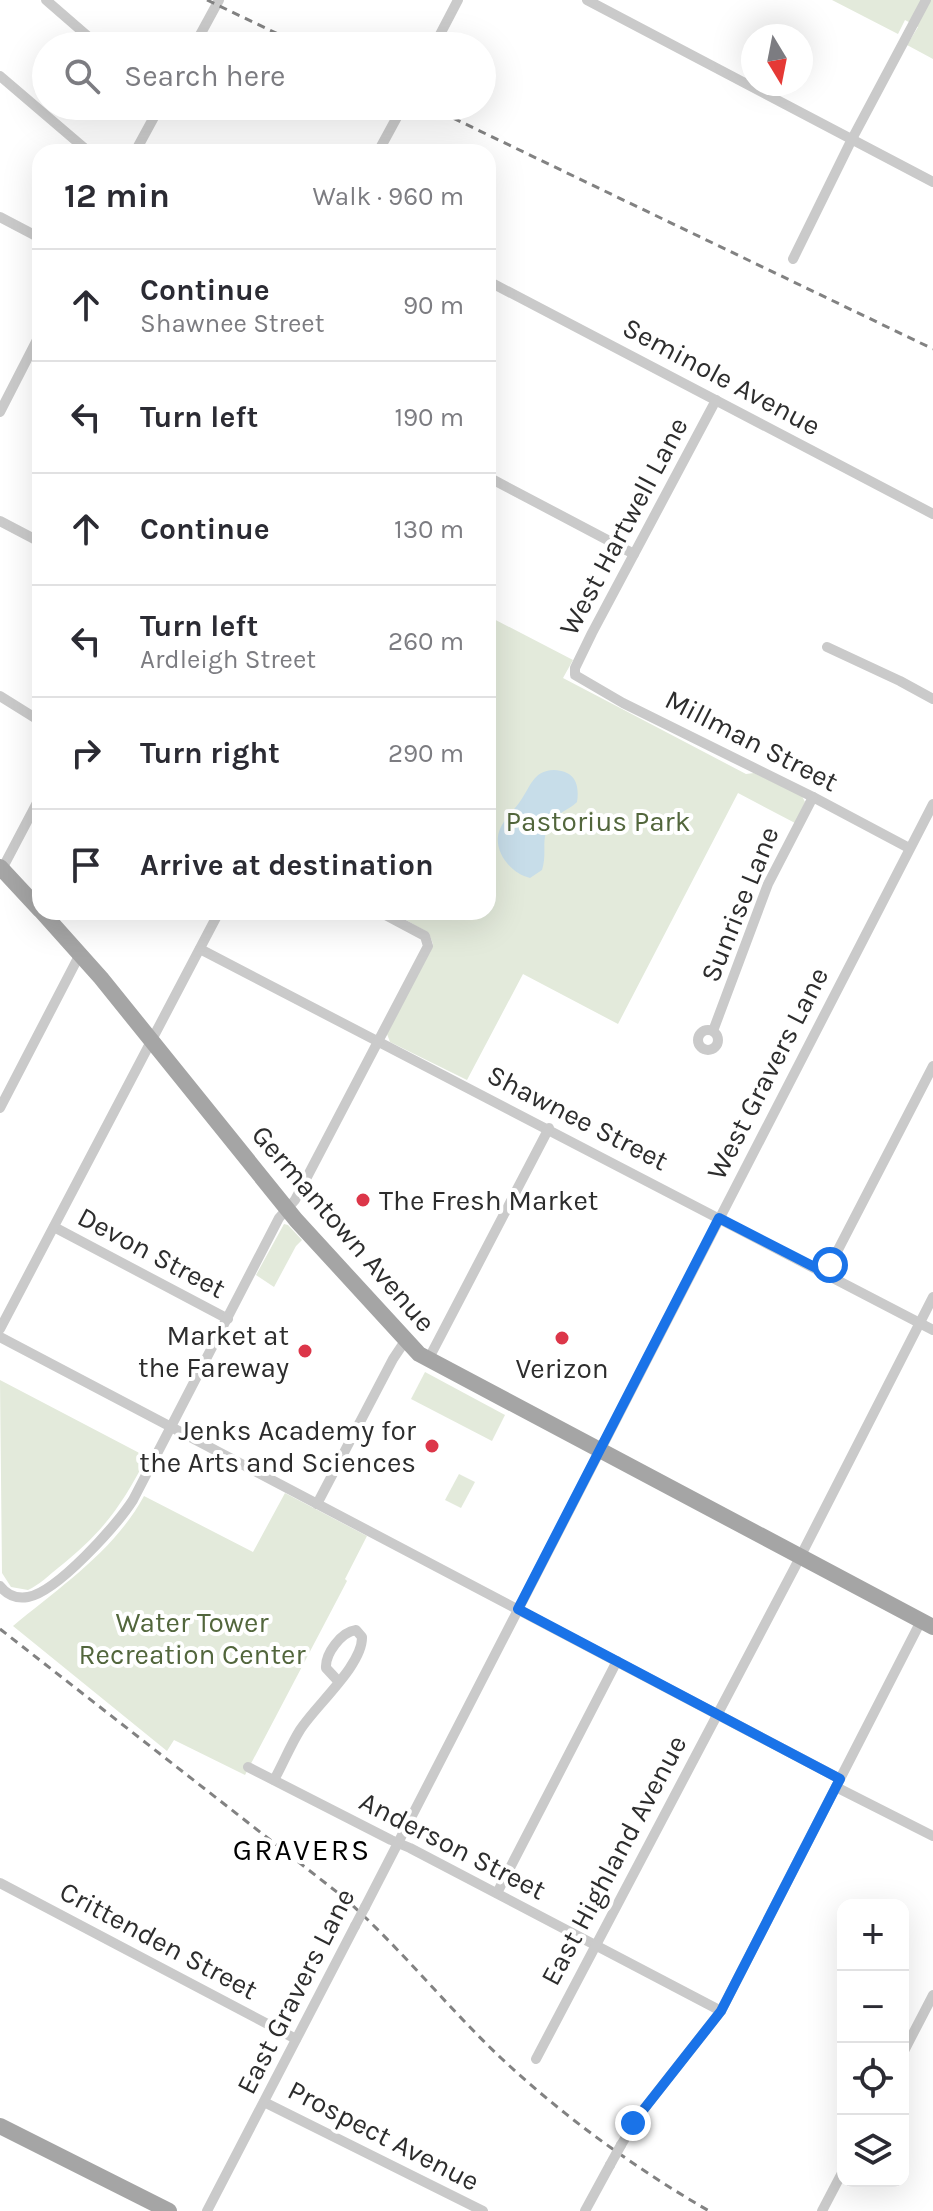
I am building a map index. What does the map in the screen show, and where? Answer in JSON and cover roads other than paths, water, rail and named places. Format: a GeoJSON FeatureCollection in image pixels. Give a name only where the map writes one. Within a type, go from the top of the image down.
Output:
{"type":"FeatureCollection","features":[{"type":"Feature","properties":{"kind":"main road","name":"Germantown Avenue"},"geometry":{"type":"LineString","coordinates":[[1,870],[32,902]]}},
{"type":"Feature","properties":{"kind":"main road","name":"Germantown Avenue"},"geometry":{"type":"LineString","coordinates":[[49,920],[152,1040],[287,1209],[405,1341],[428,1360],[927,1624]]}},
{"type":"Feature","properties":{"kind":"main road"},"geometry":{"type":"LineString","coordinates":[[0,2126],[169,2211]]}},
{"type":"Feature","properties":{"kind":"street"},"geometry":{"type":"LineString","coordinates":[[46,0],[83,32]]}},
{"type":"Feature","properties":{"kind":"street"},"geometry":{"type":"LineString","coordinates":[[202,32],[219,0]]}},
{"type":"Feature","properties":{"kind":"street"},"geometry":{"type":"LineString","coordinates":[[441,32],[458,0]]}},
{"type":"Feature","properties":{"kind":"street"},"geometry":{"type":"LineString","coordinates":[[587,0],[933,182]]}},
{"type":"Feature","properties":{"kind":"street"},"geometry":{"type":"LineString","coordinates":[[793,259],[926,0]]}},
{"type":"Feature","properties":{"kind":"street"},"geometry":{"type":"LineString","coordinates":[[0,76],[32,103]]}},
{"type":"Feature","properties":{"kind":"street"},"geometry":{"type":"LineString","coordinates":[[52,120],[80,144]]}},
{"type":"Feature","properties":{"kind":"street"},"geometry":{"type":"LineString","coordinates":[[139,144],[152,120]]}},
{"type":"Feature","properties":{"kind":"street"},"geometry":{"type":"LineString","coordinates":[[382,144],[395,120]]}},
{"type":"Feature","properties":{"kind":"street"},"geometry":{"type":"LineString","coordinates":[[0,217],[32,234]]}},
{"type":"Feature","properties":{"kind":"street","name":"Seminole Avenue"},"geometry":{"type":"LineString","coordinates":[[496,285],[933,514]]}},
{"type":"Feature","properties":{"kind":"street"},"geometry":{"type":"LineString","coordinates":[[0,412],[32,350]]}},
{"type":"Feature","properties":{"kind":"street","name":"West Hartwell Lane"},"geometry":{"type":"LineString","coordinates":[[575,675],[580,657],[716,400]]}},
{"type":"Feature","properties":{"kind":"street"},"geometry":{"type":"LineString","coordinates":[[496,481],[634,554]]}},
{"type":"Feature","properties":{"kind":"street"},"geometry":{"type":"LineString","coordinates":[[0,521],[32,538]]}},
{"type":"Feature","properties":{"kind":"street"},"geometry":{"type":"LineString","coordinates":[[827,647],[933,699]]}},
{"type":"Feature","properties":{"kind":"street","name":"Millman Street"},"geometry":{"type":"LineString","coordinates":[[575,675],[623,703],[909,848]]}},
{"type":"Feature","properties":{"kind":"street"},"geometry":{"type":"LineString","coordinates":[[0,696],[32,716]]}},
{"type":"Feature","properties":{"kind":"street","name":"Sunrise Lane"},"geometry":{"type":"LineString","coordinates":[[713,1031],[768,884],[813,797]]}},
{"type":"Feature","properties":{"kind":"street","name":"West Gravers Lane"},"geometry":{"type":"LineString","coordinates":[[600,1451],[933,804]]}},
{"type":"Feature","properties":{"kind":"street"},"geometry":{"type":"LineString","coordinates":[[1,870],[32,812]]}},
{"type":"Feature","properties":{"kind":"street"},"geometry":{"type":"LineString","coordinates":[[0,1329],[215,920]]}},
{"type":"Feature","properties":{"kind":"street"},"geometry":{"type":"LineString","coordinates":[[0,1586],[10,1595],[23,1598],[42,1592],[101,1540],[128,1508],[279,1218],[295,1200],[427,948],[429,941],[422,934],[395,920]]}},
{"type":"Feature","properties":{"kind":"street","name":"Shawnee Street"},"geometry":{"type":"LineString","coordinates":[[200,949],[933,1330]]}},
{"type":"Feature","properties":{"kind":"street"},"geometry":{"type":"LineString","coordinates":[[0,1108],[80,954]]}},
{"type":"Feature","properties":{"kind":"street"},"geometry":{"type":"LineString","coordinates":[[826,1273],[933,1066]]}},
{"type":"Feature","properties":{"kind":"street"},"geometry":{"type":"LineString","coordinates":[[428,1360],[549,1128]]}},
{"type":"Feature","properties":{"kind":"street","name":"Devon Street"},"geometry":{"type":"LineString","coordinates":[[54,1227],[228,1319]]}},
{"type":"Feature","properties":{"kind":"street","name":"East Highland Avenue"},"geometry":{"type":"LineString","coordinates":[[536,2059],[933,1297]]}},
{"type":"Feature","properties":{"kind":"street"},"geometry":{"type":"LineString","coordinates":[[0,1337],[717,1714],[933,1836]]}},
{"type":"Feature","properties":{"kind":"street"},"geometry":{"type":"LineString","coordinates":[[317,1504],[405,1341]]}},
{"type":"Feature","properties":{"kind":"street","name":"East Gravers Lane"},"geometry":{"type":"LineString","coordinates":[[207,2211],[600,1451]]}},
{"type":"Feature","properties":{"kind":"street"},"geometry":{"type":"LineString","coordinates":[[585,2211],[640,2114],[721,2011],[838,1783],[927,1624]]}},
{"type":"Feature","properties":{"kind":"street"},"geometry":{"type":"LineString","coordinates":[[274,1780],[300,1730],[339,1682],[362,1646],[362,1637],[356,1630],[343,1635],[326,1661],[326,1668],[339,1682]]}},
{"type":"Feature","properties":{"kind":"street"},"geometry":{"type":"LineString","coordinates":[[497,1893],[617,1661]]}},
{"type":"Feature","properties":{"kind":"street","name":"Anderson Street"},"geometry":{"type":"LineString","coordinates":[[248,1767],[721,2011]]}},
{"type":"Feature","properties":{"kind":"street","name":"Crittenden Street"},"geometry":{"type":"LineString","coordinates":[[0,1883],[296,2039]]}},
{"type":"Feature","properties":{"kind":"street"},"geometry":{"type":"LineString","coordinates":[[908,2043],[933,1995]]}},
{"type":"Feature","properties":{"kind":"street","name":"Prospect Avenue"},"geometry":{"type":"LineString","coordinates":[[264,2102],[483,2211]]}},
{"type":"Feature","properties":{"kind":"street"},"geometry":{"type":"LineString","coordinates":[[822,2211],[837,2182]]}},
{"type":"Feature","properties":{"kind":"water"},"geometry":{"type":"Polygon","coordinates":[[[554,770],[574,779],[577,802],[558,815],[548,827],[542,870],[530,878],[516,872],[504,860],[498,837],[504,822],[536,777],[554,770]]]}},
{"type":"Feature","properties":{"kind":"railway"},"geometry":{"type":"LineString","coordinates":[[207,0],[274,32]]}},
{"type":"Feature","properties":{"kind":"railway"},"geometry":{"type":"LineString","coordinates":[[457,120],[933,349]]}},
{"type":"Feature","properties":{"kind":"railway"},"geometry":{"type":"LineString","coordinates":[[0,1629],[342,1896],[501,2058],[550,2101],[627,2159],[709,2211]]}},
{"type":"Feature","properties":{"kind":"place","name":"The Fresh Market"},"geometry":{"type":"Point","coordinates":[363,1200]}},
{"type":"Feature","properties":{"kind":"place","name":"Verizon"},"geometry":{"type":"Point","coordinates":[562,1338]}},
{"type":"Feature","properties":{"kind":"place","name":"Market at the Fareway"},"geometry":{"type":"Point","coordinates":[305,1351]}},
{"type":"Feature","properties":{"kind":"place","name":"Jenks Academy for the Arts and Sciences"},"geometry":{"type":"Point","coordinates":[432,1446]}},
{"type":"Feature","properties":{"kind":"district","name":"GRAVERS"},"geometry":{"type":"Point","coordinates":[302,1850]}},
{"type":"Feature","properties":{"kind":"park label","name":"Pastorius Park"},"geometry":{"type":"Point","coordinates":[598,821]}},
{"type":"Feature","properties":{"kind":"park label","name":"Water Tower Recreation Center"},"geometry":{"type":"Point","coordinates":[192,1638]}}]}
